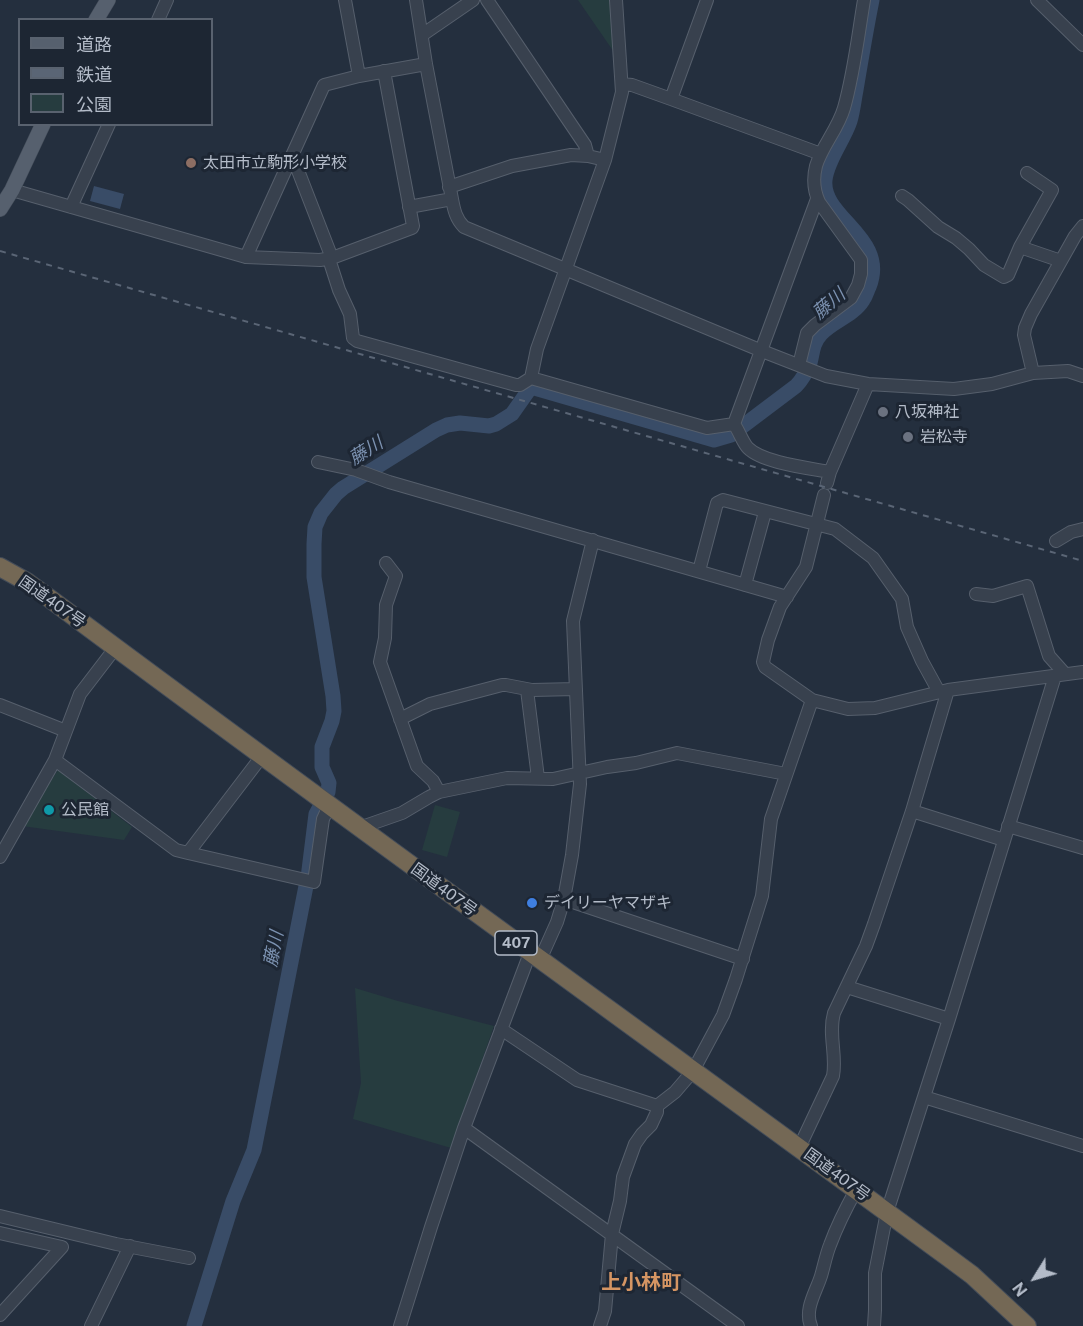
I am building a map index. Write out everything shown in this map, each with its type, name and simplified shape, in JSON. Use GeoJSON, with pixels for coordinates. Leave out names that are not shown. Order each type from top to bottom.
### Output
{"type":"FeatureCollection","features":[{"type":"Feature","properties":{"kind":"highway","name":"国道407号"},"geometry":{"type":"LineString","coordinates":[[0,567],[27,582],[535,957],[887,1212],[972,1275],[1027,1326]]}},
{"type":"Feature","properties":{"kind":"main road"},"geometry":{"type":"LineString","coordinates":[[97,18],[108,0]]}},
{"type":"Feature","properties":{"kind":"main road"},"geometry":{"type":"LineString","coordinates":[[0,209],[12,190],[42,126]]}},
{"type":"Feature","properties":{"kind":"street"},"geometry":{"type":"LineString","coordinates":[[159,18],[167,0]]}},
{"type":"Feature","properties":{"kind":"street"},"geometry":{"type":"LineString","coordinates":[[345,0],[359,76]]}},
{"type":"Feature","properties":{"kind":"street"},"geometry":{"type":"LineString","coordinates":[[416,0],[450,193],[455,213],[464,227],[826,376],[868,384],[954,389],[992,384],[1033,373],[1068,371],[1083,376]]}},
{"type":"Feature","properties":{"kind":"street"},"geometry":{"type":"LineString","coordinates":[[422,35],[473,0]]}},
{"type":"Feature","properties":{"kind":"street"},"geometry":{"type":"LineString","coordinates":[[487,0],[585,145],[588,156]]}},
{"type":"Feature","properties":{"kind":"street"},"geometry":{"type":"LineString","coordinates":[[292,155],[331,259],[339,290],[350,314],[353,338],[357,341],[520,385],[531,378],[537,349],[606,160],[622,92],[616,0]]}},
{"type":"Feature","properties":{"kind":"street"},"geometry":{"type":"LineString","coordinates":[[671,99],[707,0]]}},
{"type":"Feature","properties":{"kind":"street"},"geometry":{"type":"LineString","coordinates":[[734,424],[817,199],[815,176],[821,154],[835,131],[843,110],[851,78],[864,0]]}},
{"type":"Feature","properties":{"kind":"street"},"geometry":{"type":"LineString","coordinates":[[1037,0],[1083,45]]}},
{"type":"Feature","properties":{"kind":"street"},"geometry":{"type":"LineString","coordinates":[[246,257],[324,85],[426,64]]}},
{"type":"Feature","properties":{"kind":"street"},"geometry":{"type":"LineString","coordinates":[[12,190],[246,257],[331,259],[412,228],[413,225],[384,71]]}},
{"type":"Feature","properties":{"kind":"street"},"geometry":{"type":"LineString","coordinates":[[622,84],[632,85],[821,154]]}},
{"type":"Feature","properties":{"kind":"street"},"geometry":{"type":"LineString","coordinates":[[71,207],[108,126]]}},
{"type":"Feature","properties":{"kind":"street"},"geometry":{"type":"LineString","coordinates":[[409,207],[450,193],[512,166],[571,155],[606,160]]}},
{"type":"Feature","properties":{"kind":"street"},"geometry":{"type":"LineString","coordinates":[[902,196],[956,238],[984,265],[1004,277],[1008,275],[1020,247],[1052,190],[1027,173]]}},
{"type":"Feature","properties":{"kind":"street"},"geometry":{"type":"LineString","coordinates":[[799,365],[807,333],[851,298],[861,274],[861,260],[817,199]]}},
{"type":"Feature","properties":{"kind":"street"},"geometry":{"type":"LineString","coordinates":[[1033,373],[1024,335],[1025,328],[1075,236],[1083,226]]}},
{"type":"Feature","properties":{"kind":"street"},"geometry":{"type":"LineString","coordinates":[[1020,247],[1061,261]]}},
{"type":"Feature","properties":{"kind":"street"},"geometry":{"type":"LineString","coordinates":[[531,378],[707,429],[734,424]]}},
{"type":"Feature","properties":{"kind":"street"},"geometry":{"type":"LineString","coordinates":[[734,424],[745,445],[752,452],[828,477],[868,384]]}},
{"type":"Feature","properties":{"kind":"street"},"geometry":{"type":"LineString","coordinates":[[318,462],[356,470],[389,482],[787,597]]}},
{"type":"Feature","properties":{"kind":"street"},"geometry":{"type":"LineString","coordinates":[[824,495],[806,567],[780,607],[763,662],[765,667],[812,700],[848,709],[875,708],[943,691],[1083,672]]}},
{"type":"Feature","properties":{"kind":"street"},"geometry":{"type":"LineString","coordinates":[[699,571],[717,503],[723,500],[835,529],[873,558],[902,599],[908,627],[922,661],[943,691],[912,812],[866,946],[831,1023],[835,1065],[832,1076],[799,1148]]}},
{"type":"Feature","properties":{"kind":"street"},"geometry":{"type":"LineString","coordinates":[[745,585],[765,512]]}},
{"type":"Feature","properties":{"kind":"street"},"geometry":{"type":"LineString","coordinates":[[1056,541],[1071,532],[1083,529]]}},
{"type":"Feature","properties":{"kind":"street"},"geometry":{"type":"LineString","coordinates":[[400,1326],[464,1128],[501,1029],[535,957],[557,922],[564,899],[572,855],[580,784],[573,621],[593,540]]}},
{"type":"Feature","properties":{"kind":"street"},"geometry":{"type":"LineString","coordinates":[[386,563],[396,576],[386,605],[380,662],[417,766],[433,781],[439,792]]}},
{"type":"Feature","properties":{"kind":"street"},"geometry":{"type":"LineString","coordinates":[[874,1326],[874,1273],[887,1212],[1008,826],[1060,675],[1049,656],[1027,586],[993,596],[976,594]]}},
{"type":"Feature","properties":{"kind":"street"},"geometry":{"type":"LineString","coordinates":[[0,857],[56,760],[80,694],[116,647]]}},
{"type":"Feature","properties":{"kind":"street"},"geometry":{"type":"LineString","coordinates":[[400,718],[429,704],[506,685],[527,690],[576,689]]}},
{"type":"Feature","properties":{"kind":"street"},"geometry":{"type":"LineString","coordinates":[[527,690],[538,778]]}},
{"type":"Feature","properties":{"kind":"street"},"geometry":{"type":"LineString","coordinates":[[657,1106],[675,1092],[693,1071],[723,1015],[762,896],[771,819],[812,700]]}},
{"type":"Feature","properties":{"kind":"street"},"geometry":{"type":"LineString","coordinates":[[0,705],[66,731]]}},
{"type":"Feature","properties":{"kind":"street"},"geometry":{"type":"LineString","coordinates":[[359,828],[402,813],[439,792],[507,778],[553,779],[678,753],[786,774]]}},
{"type":"Feature","properties":{"kind":"street"},"geometry":{"type":"LineString","coordinates":[[188,853],[262,756]]}},
{"type":"Feature","properties":{"kind":"street"},"geometry":{"type":"LineString","coordinates":[[56,760],[176,850],[306,881],[314,882],[323,819],[329,806]]}},
{"type":"Feature","properties":{"kind":"street"},"geometry":{"type":"LineString","coordinates":[[912,812],[1004,840]]}},
{"type":"Feature","properties":{"kind":"street"},"geometry":{"type":"LineString","coordinates":[[1008,826],[1083,848]]}},
{"type":"Feature","properties":{"kind":"street"},"geometry":{"type":"LineString","coordinates":[[564,899],[743,959]]}},
{"type":"Feature","properties":{"kind":"street"},"geometry":{"type":"LineString","coordinates":[[847,987],[949,1019]]}},
{"type":"Feature","properties":{"kind":"street"},"geometry":{"type":"LineString","coordinates":[[501,1029],[578,1080],[657,1106]]}},
{"type":"Feature","properties":{"kind":"street"},"geometry":{"type":"LineString","coordinates":[[924,1097],[1083,1146]]}},
{"type":"Feature","properties":{"kind":"street"},"geometry":{"type":"LineString","coordinates":[[600,1326],[605,1311],[612,1234],[620,1201],[622,1176],[635,1144],[651,1125],[657,1112],[657,1106]]}},
{"type":"Feature","properties":{"kind":"street"},"geometry":{"type":"LineString","coordinates":[[464,1128],[738,1326]]}},
{"type":"Feature","properties":{"kind":"street"},"geometry":{"type":"LineString","coordinates":[[811,1326],[809,1317],[813,1295],[830,1245],[856,1190]]}},
{"type":"Feature","properties":{"kind":"street"},"geometry":{"type":"LineString","coordinates":[[0,1216],[116,1244],[189,1258]]}},
{"type":"Feature","properties":{"kind":"street"},"geometry":{"type":"LineString","coordinates":[[0,1233],[62,1247],[0,1314]]}},
{"type":"Feature","properties":{"kind":"street"},"geometry":{"type":"LineString","coordinates":[[92,1326],[130,1246]]}},
{"type":"Feature","properties":{"kind":"green space"},"geometry":{"type":"Polygon","coordinates":[[[578,0],[612,0],[616,55],[578,0]]]}},
{"type":"Feature","properties":{"kind":"green space"},"geometry":{"type":"Polygon","coordinates":[[[58,770],[132,827],[124,840],[22,826],[58,770]]]}},
{"type":"Feature","properties":{"kind":"green space"},"geometry":{"type":"Polygon","coordinates":[[[435,805],[460,812],[447,857],[422,850],[435,805]]]}},
{"type":"Feature","properties":{"kind":"green space"},"geometry":{"type":"Polygon","coordinates":[[[355,988],[494,1026],[451,1148],[353,1119],[361,1083],[355,988]]]}},
{"type":"Feature","properties":{"kind":"water"},"geometry":{"type":"Polygon","coordinates":[[[94,186],[124,194],[120,209],[90,201],[94,186]]]}},
{"type":"Feature","properties":{"kind":"waterway","name":"藤川"},"geometry":{"type":"LineString","coordinates":[[194,1326],[233,1201],[254,1150],[308,878],[316,814],[328,792],[329,783],[322,767],[322,747],[334,711],[314,577],[315,527],[321,513],[343,488],[436,430],[460,423],[489,426],[496,424],[512,414],[531,387],[714,440],[731,435],[796,386],[807,370],[818,338],[826,329],[859,306],[869,287],[873,270],[870,255],[863,241],[833,206],[827,193],[825,180],[829,165],[851,117],[872,0]]}},
{"type":"Feature","properties":{"kind":"railway"},"geometry":{"type":"LineString","coordinates":[[0,251],[1083,561]]}},
{"type":"Feature","properties":{"kind":"place","name":"太田市立駒形小学校"},"geometry":{"type":"Point","coordinates":[191,163]}},
{"type":"Feature","properties":{"kind":"place","name":"八坂神社"},"geometry":{"type":"Point","coordinates":[883,412]}},
{"type":"Feature","properties":{"kind":"place","name":"岩松寺"},"geometry":{"type":"Point","coordinates":[908,437]}},
{"type":"Feature","properties":{"kind":"place","name":"公民館"},"geometry":{"type":"Point","coordinates":[49,810]}},
{"type":"Feature","properties":{"kind":"place","name":"デイリーヤマザキ"},"geometry":{"type":"Point","coordinates":[532,903]}},
{"type":"Feature","properties":{"kind":"district","name":"上小林町"},"geometry":{"type":"Point","coordinates":[641,1283]}}]}
